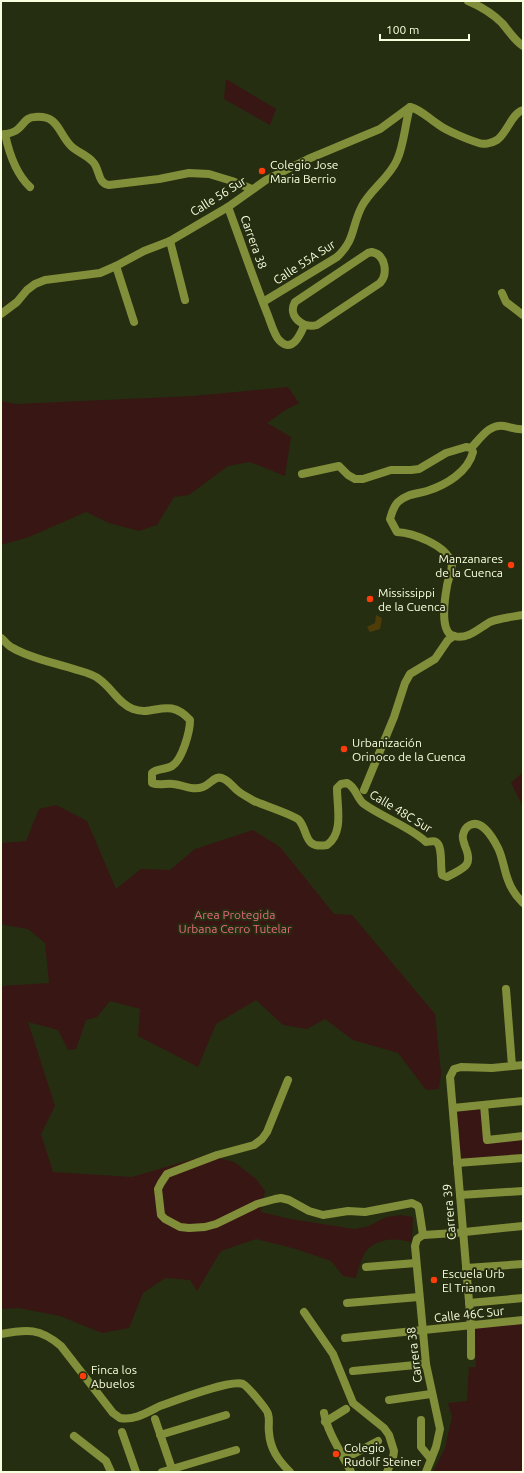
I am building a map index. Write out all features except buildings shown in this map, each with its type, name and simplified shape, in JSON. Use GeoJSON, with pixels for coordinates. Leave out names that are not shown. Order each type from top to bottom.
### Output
{"type":"FeatureCollection","features":[{"type":"Feature","properties":{"kind":"street"},"geometry":{"type":"LineString","coordinates":[[468,1],[501,23],[516,42],[523,46]]}},
{"type":"Feature","properties":{"kind":"street"},"geometry":{"type":"LineString","coordinates":[[410,107],[422,112],[440,126],[479,143],[488,143],[496,140],[506,130],[519,111],[523,110]]}},
{"type":"Feature","properties":{"kind":"street","name":"Calle 56 Sur"},"geometry":{"type":"LineString","coordinates":[[1,314],[17,302],[27,290],[45,280],[100,273],[144,251],[170,241],[228,207],[266,180],[380,128],[410,107]]}},
{"type":"Feature","properties":{"kind":"street","name":"Calle 55A Sur"},"geometry":{"type":"LineString","coordinates":[[263,302],[337,257],[345,249],[351,239],[362,207],[370,193],[388,174],[397,161],[410,107]]}},
{"type":"Feature","properties":{"kind":"street"},"geometry":{"type":"LineString","coordinates":[[30,187],[23,181],[17,170],[3,135],[18,129],[25,120],[33,117],[48,118],[61,130],[71,146],[92,160],[96,165],[102,182],[105,185],[189,174],[209,174],[252,189]]}},
{"type":"Feature","properties":{"kind":"street","name":"Carrera 38"},"geometry":{"type":"LineString","coordinates":[[228,207],[263,302],[279,340],[284,344],[292,344],[297,341],[304,326]]}},
{"type":"Feature","properties":{"kind":"street"},"geometry":{"type":"LineString","coordinates":[[170,241],[185,300]]}},
{"type":"Feature","properties":{"kind":"street"},"geometry":{"type":"LineString","coordinates":[[374,252],[379,255],[385,269],[384,277],[380,283],[317,325],[304,326],[294,315],[292,309],[295,302],[368,253],[374,252]]}},
{"type":"Feature","properties":{"kind":"street"},"geometry":{"type":"LineString","coordinates":[[116,266],[134,322]]}},
{"type":"Feature","properties":{"kind":"street"},"geometry":{"type":"LineString","coordinates":[[502,293],[506,302],[523,315]]}},
{"type":"Feature","properties":{"kind":"street"},"geometry":{"type":"LineString","coordinates":[[471,448],[491,428],[498,425],[516,430],[523,429]]}},
{"type":"Feature","properties":{"kind":"street"},"geometry":{"type":"LineString","coordinates":[[302,474],[339,466],[348,475],[355,479],[363,480],[391,470],[419,469],[446,453],[466,447],[471,448]]}},
{"type":"Feature","properties":{"kind":"street"},"geometry":{"type":"LineString","coordinates":[[454,636],[449,633],[444,625],[447,585],[452,567],[451,561],[445,551],[426,540],[406,533],[397,532],[390,519],[393,509],[398,501],[446,483],[457,475],[472,459],[473,452],[471,448]]}},
{"type":"Feature","properties":{"kind":"street"},"geometry":{"type":"LineString","coordinates":[[364,790],[410,674],[435,658],[448,640],[454,636],[470,635],[491,622],[523,615]]}},
{"type":"Feature","properties":{"kind":"street","name":"Calle 48C Sur"},"geometry":{"type":"LineString","coordinates":[[1,638],[12,648],[29,656],[58,663],[100,679],[123,703],[138,711],[161,708],[172,709],[184,713],[190,720],[190,729],[176,763],[168,768],[154,771],[151,776],[152,783],[174,784],[193,789],[203,787],[214,779],[222,778],[237,791],[253,800],[296,818],[302,826],[308,840],[316,846],[329,844],[335,836],[338,828],[337,788],[340,784],[348,783],[353,787],[365,805],[426,842],[436,842],[440,850],[442,875],[447,877],[458,871],[469,861],[469,856],[463,841],[464,832],[467,826],[474,823],[478,824],[484,829],[498,848],[512,889],[523,903]]}},
{"type":"Feature","properties":{"kind":"street"},"geometry":{"type":"LineString","coordinates":[[506,989],[512,1066],[523,1065]]}},
{"type":"Feature","properties":{"kind":"street","name":"Carrera 39"},"geometry":{"type":"LineString","coordinates":[[471,1356],[471,1325],[450,1077],[452,1072],[457,1068],[512,1066]]}},
{"type":"Feature","properties":{"kind":"street"},"geometry":{"type":"LineString","coordinates":[[288,1080],[267,1132],[262,1139],[254,1145],[217,1155],[167,1174],[158,1189],[161,1215],[165,1219],[180,1227],[205,1227],[216,1224],[257,1204],[281,1198],[289,1200],[309,1211],[323,1215],[348,1211],[365,1212],[409,1203],[417,1204],[422,1218],[423,1235],[523,1226]]}},
{"type":"Feature","properties":{"kind":"street"},"geometry":{"type":"LineString","coordinates":[[453,1108],[523,1101]]}},
{"type":"Feature","properties":{"kind":"street"},"geometry":{"type":"LineString","coordinates":[[484,1105],[487,1140],[523,1136]]}},
{"type":"Feature","properties":{"kind":"street"},"geometry":{"type":"LineString","coordinates":[[457,1163],[523,1158]]}},
{"type":"Feature","properties":{"kind":"street"},"geometry":{"type":"LineString","coordinates":[[460,1195],[523,1191]]}},
{"type":"Feature","properties":{"kind":"street","name":"Carrera 38"},"geometry":{"type":"LineString","coordinates":[[423,1235],[417,1239],[415,1243],[416,1263],[426,1364],[431,1394],[440,1429],[436,1447],[426,1472]]}},
{"type":"Feature","properties":{"kind":"street"},"geometry":{"type":"LineString","coordinates":[[366,1267],[416,1263]]}},
{"type":"Feature","properties":{"kind":"street"},"geometry":{"type":"LineString","coordinates":[[466,1268],[523,1264]]}},
{"type":"Feature","properties":{"kind":"street"},"geometry":{"type":"LineString","coordinates":[[347,1303],[419,1297]]}},
{"type":"Feature","properties":{"kind":"street"},"geometry":{"type":"LineString","coordinates":[[469,1303],[523,1298]]}},
{"type":"Feature","properties":{"kind":"street"},"geometry":{"type":"LineString","coordinates":[[304,1312],[333,1354],[353,1403],[384,1428],[389,1435],[394,1451],[393,1458],[387,1472]]}},
{"type":"Feature","properties":{"kind":"street","name":"Calle 46C Sur"},"geometry":{"type":"LineString","coordinates":[[345,1338],[523,1320]]}},
{"type":"Feature","properties":{"kind":"street"},"geometry":{"type":"LineString","coordinates":[[1,1334],[37,1331],[53,1339],[61,1346],[113,1413],[120,1418],[135,1418],[183,1398],[220,1386],[233,1383],[243,1384],[268,1411],[269,1437],[273,1449],[278,1459],[290,1472]]}},
{"type":"Feature","properties":{"kind":"street"},"geometry":{"type":"LineString","coordinates":[[353,1371],[426,1364]]}},
{"type":"Feature","properties":{"kind":"street"},"geometry":{"type":"LineString","coordinates":[[389,1400],[431,1394]]}},
{"type":"Feature","properties":{"kind":"street"},"geometry":{"type":"LineString","coordinates":[[326,1422],[346,1409]]}},
{"type":"Feature","properties":{"kind":"street"},"geometry":{"type":"LineString","coordinates":[[324,1413],[326,1422],[351,1472]]}},
{"type":"Feature","properties":{"kind":"street"},"geometry":{"type":"LineString","coordinates":[[160,1435],[226,1415]]}},
{"type":"Feature","properties":{"kind":"street"},"geometry":{"type":"LineString","coordinates":[[156,1420],[172,1470]]}},
{"type":"Feature","properties":{"kind":"street"},"geometry":{"type":"LineString","coordinates":[[421,1420],[421,1447],[431,1459]]}},
{"type":"Feature","properties":{"kind":"street"},"geometry":{"type":"LineString","coordinates":[[122,1432],[136,1472]]}},
{"type":"Feature","properties":{"kind":"street"},"geometry":{"type":"LineString","coordinates":[[74,1436],[106,1461],[111,1472]]}},
{"type":"Feature","properties":{"kind":"street"},"geometry":{"type":"LineString","coordinates":[[344,1459],[378,1441]]}},
{"type":"Feature","properties":{"kind":"street"},"geometry":{"type":"LineString","coordinates":[[162,1472],[236,1450]]}},
{"type":"Feature","properties":{"kind":"green space"},"geometry":{"type":"Polygon","coordinates":[[[226,79],[276,109],[270,125],[224,99],[226,79]]]}},
{"type":"Feature","properties":{"kind":"green space"},"geometry":{"type":"Polygon","coordinates":[[[288,387],[299,403],[267,423],[291,437],[285,476],[250,462],[228,466],[189,495],[174,497],[157,525],[139,531],[109,523],[86,512],[29,537],[1,545],[1,401],[16,404],[193,396],[288,387]]]}},
{"type":"Feature","properties":{"kind":"green space"},"geometry":{"type":"Polygon","coordinates":[[[523,772],[523,807],[511,783],[523,772]]]}},
{"type":"Feature","properties":{"kind":"green space","name":"Area Protegida Urbana Cerro Tutelar"},"geometry":{"type":"Polygon","coordinates":[[[56,805],[87,821],[116,889],[141,869],[170,870],[195,849],[253,830],[280,847],[334,914],[352,915],[435,1014],[441,1073],[439,1089],[426,1090],[398,1053],[353,1040],[325,1019],[307,1029],[283,1025],[256,1000],[216,1024],[198,1067],[138,1036],[140,1009],[110,1001],[97,1017],[86,1020],[76,1049],[68,1050],[58,1030],[28,1022],[55,1106],[41,1134],[53,1172],[132,1177],[207,1155],[234,1162],[256,1179],[265,1191],[261,1212],[290,1219],[355,1229],[369,1226],[386,1217],[401,1215],[413,1217],[411,1242],[388,1240],[373,1245],[364,1255],[356,1278],[343,1276],[331,1261],[296,1249],[256,1239],[221,1251],[197,1291],[190,1280],[165,1278],[143,1293],[129,1328],[102,1333],[60,1316],[19,1308],[1,1309],[1,986],[49,983],[45,943],[28,929],[1,924],[1,843],[26,841],[39,809],[56,805]]]}},
{"type":"Feature","properties":{"kind":"green space"},"geometry":{"type":"Polygon","coordinates":[[[482,1108],[486,1142],[523,1139],[523,1156],[461,1160],[457,1111],[482,1108]]]}},
{"type":"Feature","properties":{"kind":"green space"},"geometry":{"type":"Polygon","coordinates":[[[523,1323],[523,1472],[433,1472],[445,1448],[452,1417],[448,1403],[467,1401],[469,1367],[476,1367],[475,1328],[523,1323]]]}},
{"type":"Feature","properties":{"kind":"shaded area"},"geometry":{"type":"Polygon","coordinates":[[[376,615],[382,618],[380,629],[370,632],[367,627],[375,623],[376,615]]]}},
{"type":"Feature","properties":{"kind":"place","name":"Colegio Jose Maria Berrio"},"geometry":{"type":"Point","coordinates":[262,171]}},
{"type":"Feature","properties":{"kind":"place","name":"Manzanares de la Cuenca"},"geometry":{"type":"Point","coordinates":[511,565]}},
{"type":"Feature","properties":{"kind":"place","name":"Mississippi de la Cuenca"},"geometry":{"type":"Point","coordinates":[370,599]}},
{"type":"Feature","properties":{"kind":"place","name":"Urbanización Orinoco de la Cuenca"},"geometry":{"type":"Point","coordinates":[344,749]}},
{"type":"Feature","properties":{"kind":"place","name":"Escuela Urb El Trianon"},"geometry":{"type":"Point","coordinates":[434,1280]}},
{"type":"Feature","properties":{"kind":"place","name":"Finca los Abuelos"},"geometry":{"type":"Point","coordinates":[83,1376]}},
{"type":"Feature","properties":{"kind":"place","name":"Colegio Rudolf Steiner"},"geometry":{"type":"Point","coordinates":[336,1454]}}]}
